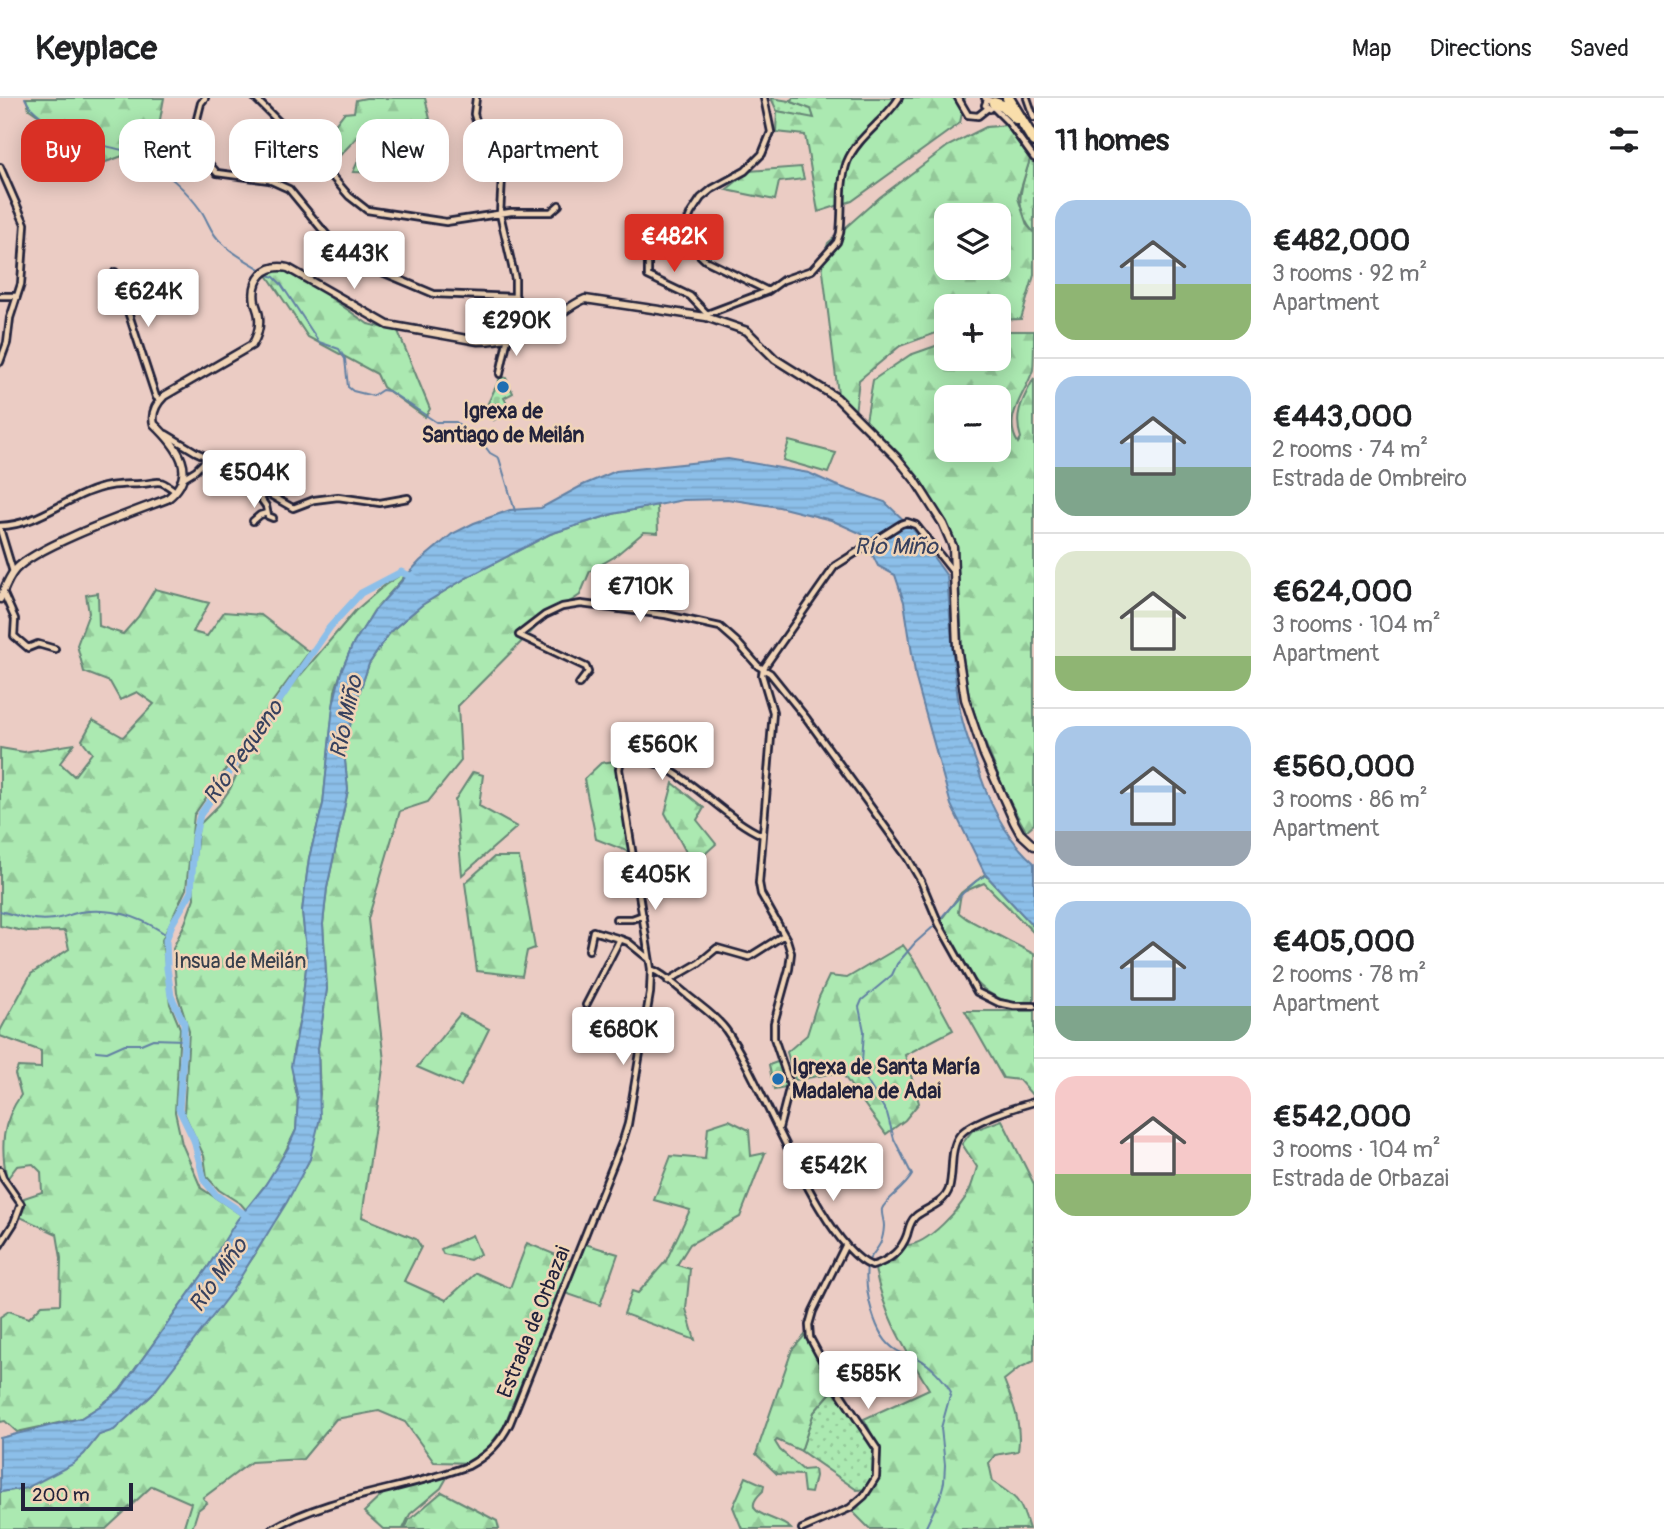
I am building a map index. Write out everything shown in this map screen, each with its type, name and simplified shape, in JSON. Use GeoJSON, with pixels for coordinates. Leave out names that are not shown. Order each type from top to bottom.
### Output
{"type":"FeatureCollection","features":[{"type":"Feature","properties":{"kind":"highway"},"geometry":{"type":"LineString","coordinates":[[1011,101],[1034,141]]}},
{"type":"Feature","properties":{"kind":"highway"},"geometry":{"type":"LineString","coordinates":[[990,102],[1003,106],[1021,121]]}},
{"type":"Feature","properties":{"kind":"street"},"geometry":{"type":"LineString","coordinates":[[205,98],[201,103],[192,144],[213,170],[223,175],[269,180],[289,189],[345,255],[435,294],[516,297]]}},
{"type":"Feature","properties":{"kind":"street"},"geometry":{"type":"LineString","coordinates":[[255,98],[349,195],[368,210],[446,222],[526,211],[551,212],[559,205]]}},
{"type":"Feature","properties":{"kind":"street"},"geometry":{"type":"LineString","coordinates":[[476,98],[474,114],[477,124],[500,164],[502,176],[499,214],[515,279],[516,297],[511,335],[500,374]]}},
{"type":"Feature","properties":{"kind":"street"},"geometry":{"type":"LineString","coordinates":[[681,237],[701,198],[745,171],[762,154],[771,132],[764,98]]}},
{"type":"Feature","properties":{"kind":"street"},"geometry":{"type":"LineString","coordinates":[[706,316],[768,291],[783,280],[812,270],[837,242],[842,222],[847,163],[899,98]]}},
{"type":"Feature","properties":{"kind":"street"},"geometry":{"type":"LineString","coordinates":[[958,98],[968,115],[978,116],[990,102],[1034,158]]}},
{"type":"Feature","properties":{"kind":"street"},"geometry":{"type":"LineString","coordinates":[[1027,98],[1034,118]]}},
{"type":"Feature","properties":{"kind":"street"},"geometry":{"type":"LineString","coordinates":[[0,167],[25,224],[22,284],[0,362]]}},
{"type":"Feature","properties":{"kind":"street"},"geometry":{"type":"LineString","coordinates":[[706,316],[690,296],[648,276],[648,258],[644,252],[650,237],[681,237],[705,260],[768,291]]}},
{"type":"Feature","properties":{"kind":"street"},"geometry":{"type":"LineString","coordinates":[[55,649],[48,645],[28,648],[14,636],[15,619],[1,596],[13,572],[25,560],[167,499],[176,492],[183,478],[183,461],[154,424],[152,417],[164,396],[252,345],[260,321],[255,301],[257,285],[265,271],[271,267],[288,268],[388,325],[478,341],[511,335],[545,324],[584,299],[706,316],[747,331],[775,359],[837,398],[897,458],[915,480],[943,524],[953,547],[957,647],[965,699],[984,755],[1014,822],[1020,833],[1034,846]]}},
{"type":"Feature","properties":{"kind":"street"},"geometry":{"type":"LineString","coordinates":[[115,272],[153,387],[160,400]]}},
{"type":"Feature","properties":{"kind":"street"},"geometry":{"type":"LineString","coordinates":[[0,296],[17,296]]}},
{"type":"Feature","properties":{"kind":"street"},"geometry":{"type":"LineString","coordinates":[[162,432],[226,466],[239,477],[293,508],[314,500],[338,496],[380,503],[408,498]]}},
{"type":"Feature","properties":{"kind":"street"},"geometry":{"type":"LineString","coordinates":[[183,478],[208,458]]}},
{"type":"Feature","properties":{"kind":"street"},"geometry":{"type":"LineString","coordinates":[[13,572],[0,528],[24,524],[87,493],[116,484],[156,481],[164,483],[176,492]]}},
{"type":"Feature","properties":{"kind":"street"},"geometry":{"type":"LineString","coordinates":[[265,492],[261,499],[267,513],[273,518]]}},
{"type":"Feature","properties":{"kind":"street"},"geometry":{"type":"LineString","coordinates":[[253,521],[267,513]]}},
{"type":"Feature","properties":{"kind":"street"},"geometry":{"type":"LineString","coordinates":[[779,1124],[790,1085],[774,1038],[774,1023],[791,953],[784,935],[769,911],[759,883],[773,712],[762,676],[763,669],[835,566],[901,524],[916,525],[954,573]]}},
{"type":"Feature","properties":{"kind":"street"},"geometry":{"type":"LineString","coordinates":[[579,684],[589,672],[586,667],[519,635],[528,626],[562,607],[581,604],[666,615],[720,627],[763,669],[771,673],[907,857],[921,881],[939,924],[977,992],[999,1003],[1034,1006]]}},
{"type":"Feature","properties":{"kind":"street","name":"Estrada de Orbazai"},"geometry":{"type":"LineString","coordinates":[[272,1529],[293,1517],[468,1466],[483,1457],[502,1439],[542,1347],[626,1132],[650,993],[651,971],[620,769],[621,760],[625,757],[639,758],[660,766],[762,835]]}},
{"type":"Feature","properties":{"kind":"street"},"geometry":{"type":"LineString","coordinates":[[616,919],[632,919],[643,915]]}},
{"type":"Feature","properties":{"kind":"street"},"geometry":{"type":"LineString","coordinates":[[589,950],[593,931],[628,942],[649,959]]}},
{"type":"Feature","properties":{"kind":"street"},"geometry":{"type":"LineString","coordinates":[[668,981],[699,963],[717,948],[749,957],[784,935]]}},
{"type":"Feature","properties":{"kind":"street"},"geometry":{"type":"LineString","coordinates":[[586,1005],[620,939]]}},
{"type":"Feature","properties":{"kind":"street"},"geometry":{"type":"LineString","coordinates":[[651,971],[717,1019],[726,1030],[779,1124],[795,1162],[845,1246],[860,1261],[872,1266],[893,1256],[900,1249],[916,1216],[946,1196],[959,1136],[967,1129],[993,1117],[1034,1102]]}},
{"type":"Feature","properties":{"kind":"street"},"geometry":{"type":"LineString","coordinates":[[0,1170],[21,1204],[14,1223],[0,1245]]}},
{"type":"Feature","properties":{"kind":"street"},"geometry":{"type":"LineString","coordinates":[[802,1529],[850,1508],[864,1496],[876,1477],[877,1449],[838,1391],[810,1338],[808,1325],[845,1246]]}},
{"type":"Feature","properties":{"kind":"green space"},"geometry":{"type":"Polygon","coordinates":[[[26,98],[164,98],[160,119],[119,119],[119,157],[105,162],[105,119],[43,119],[29,109],[26,98]]]}},
{"type":"Feature","properties":{"kind":"green space"},"geometry":{"type":"Polygon","coordinates":[[[425,98],[430,119],[356,119],[356,138],[342,153],[342,119],[339,119],[344,113],[354,112],[356,100],[425,98]]]}},
{"type":"Feature","properties":{"kind":"green space"},"geometry":{"type":"Polygon","coordinates":[[[771,98],[789,101],[793,98],[792,102],[812,109],[814,119],[777,111],[771,98]]]}},
{"type":"Feature","properties":{"kind":"green space"},"geometry":{"type":"Polygon","coordinates":[[[793,98],[965,98],[960,123],[852,201],[818,212],[805,135],[776,132],[777,111],[814,118],[811,109],[792,102],[793,98]]]}},
{"type":"Feature","properties":{"kind":"green space"},"geometry":{"type":"Polygon","coordinates":[[[1007,125],[1031,156],[1018,198],[1027,225],[1034,233],[1034,275],[1021,319],[1011,319],[1011,294],[934,294],[934,334],[900,346],[859,380],[855,413],[838,394],[822,263],[828,243],[880,197],[948,146],[986,127],[1007,125]]]}},
{"type":"Feature","properties":{"kind":"green space"},"geometry":{"type":"Polygon","coordinates":[[[1031,156],[1034,161],[1034,233],[1023,214],[1020,196],[1031,156]]]}},
{"type":"Feature","properties":{"kind":"green space"},"geometry":{"type":"Polygon","coordinates":[[[801,167],[804,179],[779,182],[775,200],[726,190],[749,171],[801,167]]]}},
{"type":"Feature","properties":{"kind":"green space"},"geometry":{"type":"Polygon","coordinates":[[[273,270],[288,272],[318,289],[368,324],[398,331],[430,409],[425,417],[383,387],[377,374],[308,337],[267,275],[273,270]]]}},
{"type":"Feature","properties":{"kind":"green space"},"geometry":{"type":"Polygon","coordinates":[[[119,273],[150,277],[154,313],[127,299],[119,273]]]}},
{"type":"Feature","properties":{"kind":"green space"},"geometry":{"type":"Polygon","coordinates":[[[1011,331],[1034,331],[1033,370],[1016,406],[1012,424],[1018,443],[1021,438],[1018,421],[1020,407],[1034,378],[1034,824],[1026,831],[1008,799],[979,728],[968,692],[962,649],[957,544],[898,456],[866,421],[873,380],[910,355],[934,347],[934,371],[1011,371],[1011,331]]]}},
{"type":"Feature","properties":{"kind":"green space"},"geometry":{"type":"Polygon","coordinates":[[[501,376],[506,378],[513,393],[504,398],[510,409],[494,420],[487,405],[501,376]]]}},
{"type":"Feature","properties":{"kind":"green space"},"geometry":{"type":"Polygon","coordinates":[[[789,441],[836,453],[828,473],[783,460],[789,441]]]}},
{"type":"Feature","properties":{"kind":"green space"},"geometry":{"type":"Polygon","coordinates":[[[657,505],[658,533],[644,532],[614,557],[590,571],[580,595],[543,620],[458,706],[461,761],[428,802],[400,811],[368,919],[384,1061],[362,1217],[416,1239],[421,1247],[404,1281],[446,1300],[476,1273],[510,1288],[527,1243],[571,1261],[504,1426],[477,1463],[434,1462],[405,1422],[379,1411],[336,1419],[303,1459],[251,1462],[203,1498],[207,1503],[198,1510],[192,1529],[183,1529],[191,1503],[152,1486],[106,1529],[0,1529],[0,1492],[27,1488],[84,1454],[99,1435],[114,1429],[152,1395],[254,1256],[310,1159],[320,1094],[318,1048],[327,989],[323,924],[327,888],[348,790],[344,751],[355,705],[369,664],[391,631],[422,605],[466,578],[550,534],[613,514],[657,505]]]}},
{"type":"Feature","properties":{"kind":"green space","name":"Insua de Meilán"},"geometry":{"type":"Polygon","coordinates":[[[402,574],[405,576],[374,611],[352,646],[335,691],[323,804],[309,858],[302,911],[307,959],[301,1013],[293,1052],[293,1079],[298,1099],[296,1130],[275,1172],[246,1210],[219,1190],[207,1177],[204,1156],[184,1113],[189,1031],[177,993],[173,948],[194,898],[193,876],[199,825],[219,805],[230,789],[242,763],[292,685],[355,611],[402,574]]]}},
{"type":"Feature","properties":{"kind":"green space"},"geometry":{"type":"Polygon","coordinates":[[[155,589],[209,603],[193,632],[207,636],[224,612],[261,615],[309,652],[194,815],[186,889],[162,940],[170,1004],[180,1028],[175,1112],[182,1144],[201,1188],[241,1215],[208,1267],[120,1390],[81,1418],[17,1432],[5,1421],[0,1422],[0,1317],[9,1311],[29,1318],[42,1305],[60,1304],[61,1258],[57,1234],[20,1217],[24,1198],[42,1192],[41,1172],[33,1164],[17,1166],[7,1179],[4,1156],[6,1125],[21,1095],[15,1074],[18,1067],[41,1068],[41,1051],[0,1036],[0,1031],[31,974],[69,949],[65,931],[28,932],[0,926],[0,748],[24,752],[74,744],[60,763],[74,776],[92,753],[82,740],[93,720],[123,737],[154,704],[137,692],[120,700],[110,682],[84,672],[77,645],[89,613],[86,595],[98,593],[99,626],[123,634],[138,617],[155,589]]]}},
{"type":"Feature","properties":{"kind":"green space"},"geometry":{"type":"Polygon","coordinates":[[[615,761],[629,852],[596,839],[584,779],[601,763],[615,761]]]}},
{"type":"Feature","properties":{"kind":"green space"},"geometry":{"type":"Polygon","coordinates":[[[473,772],[483,775],[479,806],[517,827],[462,875],[455,800],[473,772]]]}},
{"type":"Feature","properties":{"kind":"green space"},"geometry":{"type":"Polygon","coordinates":[[[673,783],[704,808],[697,820],[716,844],[693,865],[665,813],[673,783]]]}},
{"type":"Feature","properties":{"kind":"green space"},"geometry":{"type":"Polygon","coordinates":[[[494,857],[519,857],[535,948],[527,951],[522,976],[477,971],[465,883],[494,857]]]}},
{"type":"Feature","properties":{"kind":"green space"},"geometry":{"type":"Polygon","coordinates":[[[985,874],[1034,927],[1034,933],[984,883],[961,893],[985,874]]]}},
{"type":"Feature","properties":{"kind":"green space"},"geometry":{"type":"Polygon","coordinates":[[[961,893],[958,912],[1034,954],[1034,1004],[1014,1003],[998,998],[985,990],[965,967],[941,920],[961,893]]]}},
{"type":"Feature","properties":{"kind":"green space"},"geometry":{"type":"Polygon","coordinates":[[[903,945],[919,967],[953,1030],[905,1055],[919,1103],[905,1120],[886,1134],[841,1072],[795,1080],[787,1052],[807,1035],[829,976],[847,978],[903,945]]]}},
{"type":"Feature","properties":{"kind":"green space"},"geometry":{"type":"Polygon","coordinates":[[[965,1011],[1034,1011],[1034,1097],[1019,1080],[1003,1078],[965,1011]]]}},
{"type":"Feature","properties":{"kind":"green space"},"geometry":{"type":"Polygon","coordinates":[[[460,1014],[489,1029],[461,1086],[417,1067],[460,1014]]]}},
{"type":"Feature","properties":{"kind":"green space"},"geometry":{"type":"Polygon","coordinates":[[[780,1061],[786,1087],[774,1089],[769,1065],[780,1061]]]}},
{"type":"Feature","properties":{"kind":"green space"},"geometry":{"type":"Polygon","coordinates":[[[729,1120],[749,1130],[751,1156],[765,1153],[740,1217],[690,1244],[677,1265],[690,1269],[686,1309],[695,1340],[624,1314],[632,1291],[638,1293],[666,1261],[690,1210],[654,1200],[671,1156],[705,1159],[708,1127],[729,1120]]]}},
{"type":"Feature","properties":{"kind":"green space"},"geometry":{"type":"Polygon","coordinates":[[[1002,1120],[1034,1184],[1034,1361],[1019,1368],[1004,1380],[1018,1424],[1018,1451],[995,1455],[989,1463],[993,1482],[1017,1501],[1024,1512],[1029,1529],[870,1529],[853,1512],[872,1489],[880,1468],[877,1446],[864,1419],[929,1389],[890,1317],[875,1269],[894,1261],[906,1245],[924,1239],[952,1215],[966,1197],[977,1167],[962,1144],[972,1131],[1002,1120]]]}},
{"type":"Feature","properties":{"kind":"green space"},"geometry":{"type":"Polygon","coordinates":[[[472,1235],[480,1254],[470,1260],[443,1254],[441,1249],[472,1235]]]}},
{"type":"Feature","properties":{"kind":"green space"},"geometry":{"type":"Polygon","coordinates":[[[585,1244],[618,1254],[600,1305],[565,1293],[585,1244]]]}},
{"type":"Feature","properties":{"kind":"green space"},"geometry":{"type":"Polygon","coordinates":[[[805,1335],[834,1389],[814,1412],[801,1451],[777,1440],[775,1442],[780,1450],[803,1470],[814,1469],[811,1493],[804,1492],[802,1475],[777,1474],[756,1454],[792,1350],[805,1335]]]}},
{"type":"Feature","properties":{"kind":"green space"},"geometry":{"type":"Polygon","coordinates":[[[834,1389],[877,1452],[875,1474],[867,1489],[857,1490],[801,1451],[814,1412],[834,1389]]]}},
{"type":"Feature","properties":{"kind":"green space"},"geometry":{"type":"Polygon","coordinates":[[[449,1474],[441,1488],[410,1514],[403,1529],[383,1529],[364,1512],[384,1493],[449,1474]]]}},
{"type":"Feature","properties":{"kind":"green space"},"geometry":{"type":"Polygon","coordinates":[[[746,1477],[764,1485],[763,1491],[756,1499],[756,1510],[791,1529],[742,1529],[733,1507],[746,1477]]]}},
{"type":"Feature","properties":{"kind":"green space"},"geometry":{"type":"Polygon","coordinates":[[[442,1492],[497,1521],[499,1529],[405,1529],[409,1520],[442,1492]]]}},
{"type":"Feature","properties":{"kind":"water","name":"Río Miño"},"geometry":{"type":"Polygon","coordinates":[[[728,459],[809,473],[885,502],[913,529],[947,576],[953,660],[961,716],[991,804],[1005,829],[1034,863],[1034,927],[985,874],[951,805],[916,679],[904,602],[895,575],[878,566],[862,534],[831,520],[779,507],[727,499],[683,500],[613,514],[550,534],[466,578],[422,605],[391,631],[369,664],[355,705],[344,751],[348,790],[327,888],[323,924],[327,989],[318,1048],[320,1118],[310,1159],[232,1291],[152,1395],[114,1430],[99,1435],[73,1464],[27,1488],[0,1492],[0,1438],[81,1418],[120,1390],[208,1267],[237,1220],[264,1187],[296,1130],[298,1099],[291,1066],[307,959],[302,911],[309,858],[323,804],[333,706],[341,672],[352,646],[374,611],[420,561],[452,534],[474,523],[510,510],[541,508],[616,471],[728,459]]]}},
{"type":"Feature","properties":{"kind":"waterway"},"geometry":{"type":"LineString","coordinates":[[25,98],[38,114],[67,134],[130,152],[160,169],[196,203],[218,240],[262,270]]}},
{"type":"Feature","properties":{"kind":"waterway"},"geometry":{"type":"LineString","coordinates":[[266,274],[281,284],[319,342],[339,349],[345,359],[348,387],[353,391],[373,396],[382,390],[389,391],[436,422],[456,422],[499,458],[515,511]]}},
{"type":"Feature","properties":{"kind":"waterway","name":"Río Pequeno"},"geometry":{"type":"LineString","coordinates":[[250,1218],[216,1195],[204,1180],[194,1140],[179,1109],[184,1023],[171,996],[166,940],[191,892],[194,839],[200,815],[330,627],[361,593],[401,572],[415,578]]}},
{"type":"Feature","properties":{"kind":"waterway"},"geometry":{"type":"LineString","coordinates":[[868,1261],[882,1237],[882,1209],[912,1175],[894,1139],[887,1113],[865,1078],[862,1062],[864,1031],[859,1007],[862,1000],[892,975],[897,964],[915,943],[963,893],[985,876]]}},
{"type":"Feature","properties":{"kind":"waterway"},"geometry":{"type":"LineString","coordinates":[[0,911],[40,920],[80,912],[115,912],[137,919],[168,936]]}},
{"type":"Feature","properties":{"kind":"waterway"},"geometry":{"type":"LineString","coordinates":[[96,1051],[107,1052],[125,1044],[141,1044],[153,1039],[184,1040]]}},
{"type":"Feature","properties":{"kind":"waterway"},"geometry":{"type":"LineString","coordinates":[[867,1266],[869,1300],[882,1335],[896,1350],[917,1358],[932,1368],[951,1392],[941,1428],[944,1482],[925,1529]]}},
{"type":"Feature","properties":{"kind":"place","name":"Igrexa de Santiago de Meilán"},"geometry":{"type":"Point","coordinates":[503,387]}},
{"type":"Feature","properties":{"kind":"place","name":"Igrexa de Santa María Madalena de Adai"},"geometry":{"type":"Point","coordinates":[778,1079]}}]}
